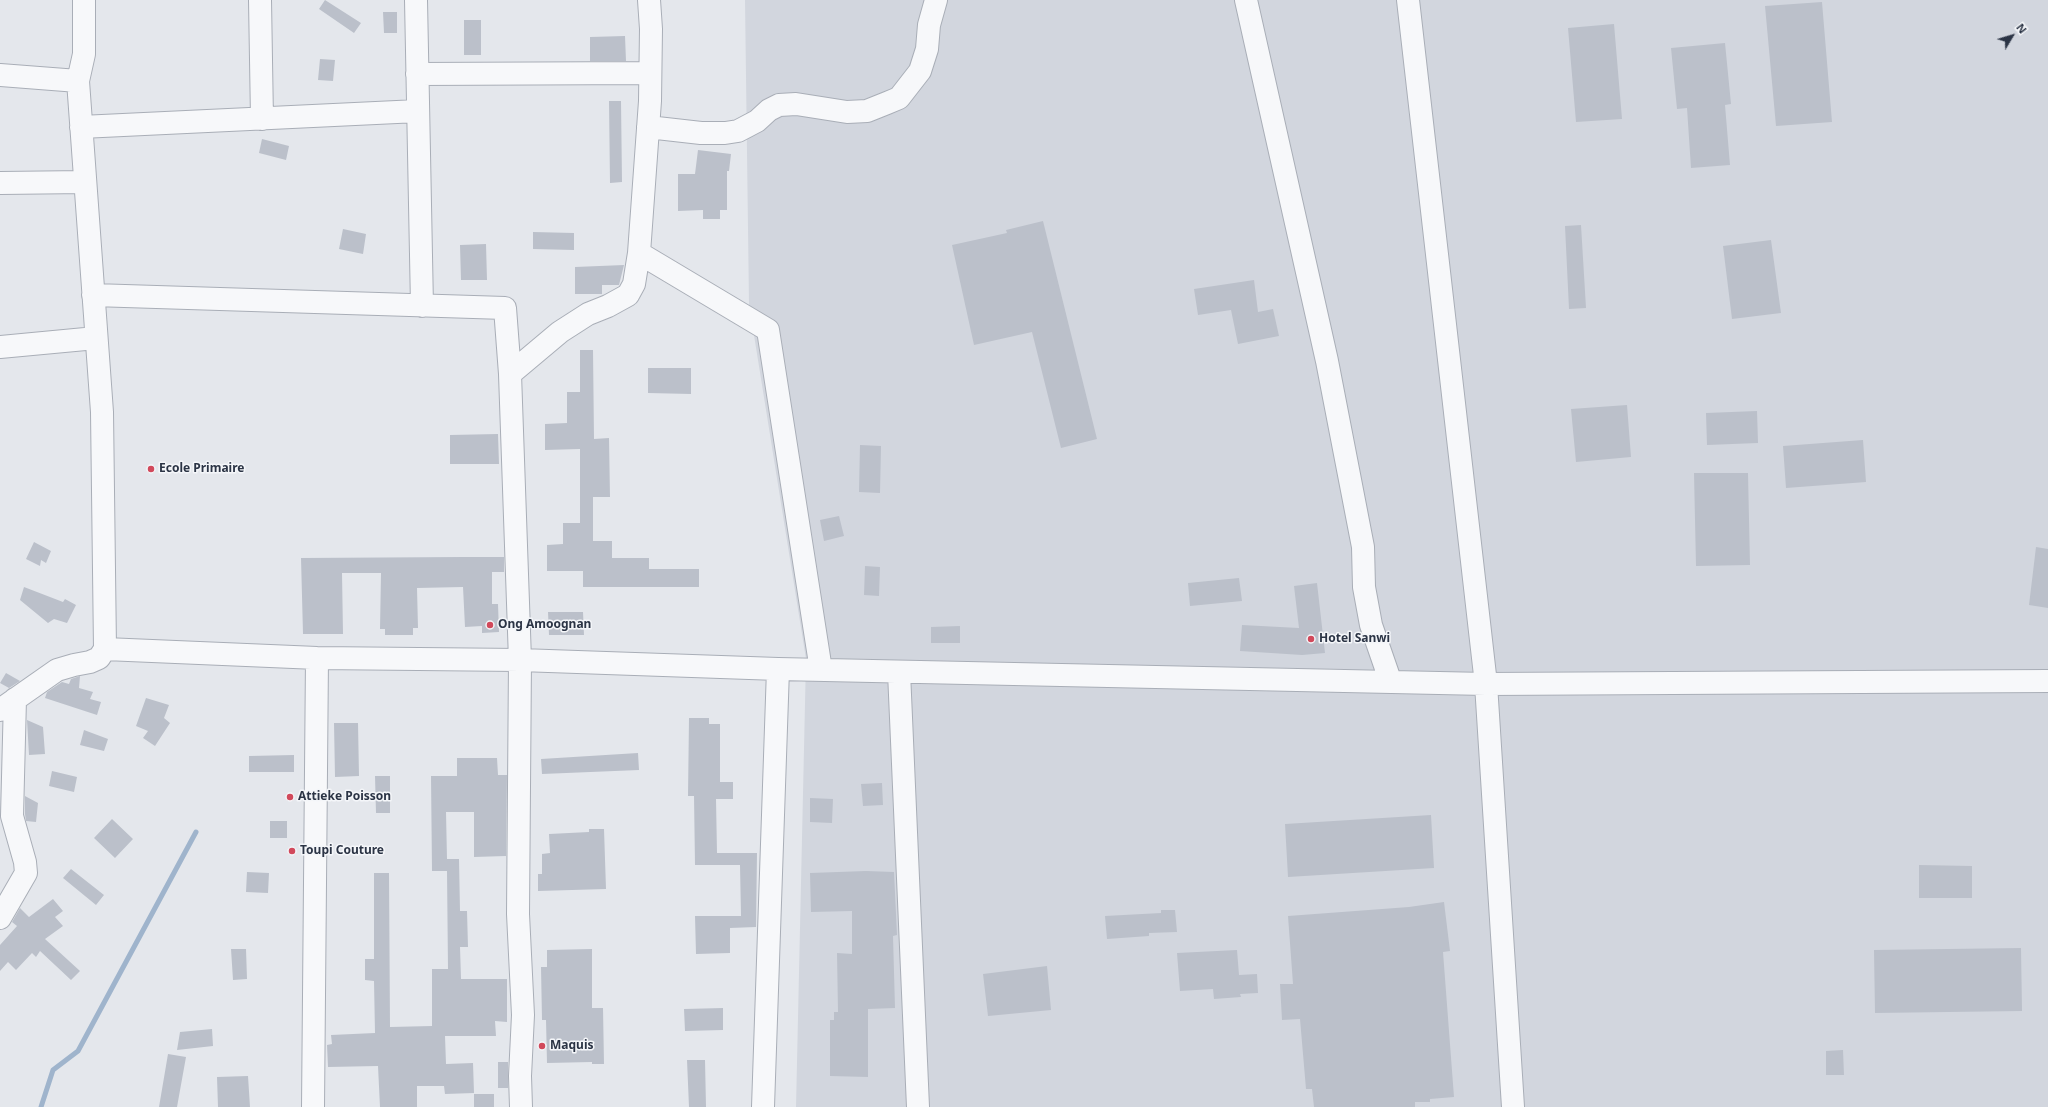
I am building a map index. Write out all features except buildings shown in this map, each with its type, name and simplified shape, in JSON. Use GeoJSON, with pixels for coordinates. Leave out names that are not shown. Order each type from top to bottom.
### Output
{"type":"FeatureCollection","features":[{"type":"Feature","properties":{"kind":"street"},"geometry":{"type":"LineString","coordinates":[[0,918],[26,874],[25,862],[12,816],[8,704],[57,670],[90,662],[99,658],[104,649],[102,412],[78,81],[84,54],[84,0]]}},
{"type":"Feature","properties":{"kind":"street"},"geometry":{"type":"LineString","coordinates":[[260,0],[262,119]]}},
{"type":"Feature","properties":{"kind":"street"},"geometry":{"type":"LineString","coordinates":[[416,0],[422,306]]}},
{"type":"Feature","properties":{"kind":"street"},"geometry":{"type":"LineString","coordinates":[[510,374],[560,332],[588,314],[608,306],[628,295],[634,284],[639,253],[648,127],[650,73],[649,0]]}},
{"type":"Feature","properties":{"kind":"street"},"geometry":{"type":"LineString","coordinates":[[648,127],[701,133],[725,133],[738,131],[757,121],[769,110],[779,105],[796,104],[841,111],[867,111],[899,98],[920,71],[927,49],[928,25],[936,0]]}},
{"type":"Feature","properties":{"kind":"street"},"geometry":{"type":"LineString","coordinates":[[1246,0],[1327,361],[1362,547],[1364,586],[1371,625],[1390,680]]}},
{"type":"Feature","properties":{"kind":"street"},"geometry":{"type":"LineString","coordinates":[[1408,0],[1486,684],[1513,1107]]}},
{"type":"Feature","properties":{"kind":"street"},"geometry":{"type":"LineString","coordinates":[[417,74],[650,73]]}},
{"type":"Feature","properties":{"kind":"street"},"geometry":{"type":"LineString","coordinates":[[0,75],[78,81]]}},
{"type":"Feature","properties":{"kind":"street"},"geometry":{"type":"LineString","coordinates":[[81,127],[418,111]]}},
{"type":"Feature","properties":{"kind":"street"},"geometry":{"type":"LineString","coordinates":[[0,183],[85,182]]}},
{"type":"Feature","properties":{"kind":"street"},"geometry":{"type":"LineString","coordinates":[[639,253],[768,330],[821,670]]}},
{"type":"Feature","properties":{"kind":"street"},"geometry":{"type":"LineString","coordinates":[[93,295],[505,308],[510,374],[520,660],[518,914],[523,1015],[520,1076],[521,1107]]}},
{"type":"Feature","properties":{"kind":"street"},"geometry":{"type":"LineString","coordinates":[[0,347],[96,338]]}},
{"type":"Feature","properties":{"kind":"street"},"geometry":{"type":"LineString","coordinates":[[104,649],[317,658],[520,660],[778,669],[1390,680],[1486,684],[2048,681]]}},
{"type":"Feature","properties":{"kind":"street"},"geometry":{"type":"LineString","coordinates":[[313,1107],[317,658]]}},
{"type":"Feature","properties":{"kind":"street"},"geometry":{"type":"LineString","coordinates":[[763,1107],[778,669]]}},
{"type":"Feature","properties":{"kind":"street"},"geometry":{"type":"LineString","coordinates":[[899,672],[918,1107]]}},
{"type":"Feature","properties":{"kind":"shaded area"},"geometry":{"type":"Polygon","coordinates":[[[745,0],[2048,0],[2048,1107],[796,1107],[806,659],[749,304],[745,0]]]}},
{"type":"Feature","properties":{"kind":"waterway"},"geometry":{"type":"LineString","coordinates":[[41,1107],[53,1070],[78,1051],[196,832]]}},
{"type":"Feature","properties":{"kind":"place","name":"Ecole Primaire"},"geometry":{"type":"Point","coordinates":[151,469]}},
{"type":"Feature","properties":{"kind":"place","name":"Ong Amoognan"},"geometry":{"type":"Point","coordinates":[490,625]}},
{"type":"Feature","properties":{"kind":"place","name":"Hotel Sanwi"},"geometry":{"type":"Point","coordinates":[1311,639]}},
{"type":"Feature","properties":{"kind":"place","name":"Attieke Poisson"},"geometry":{"type":"Point","coordinates":[290,797]}},
{"type":"Feature","properties":{"kind":"place","name":"Toupi Couture"},"geometry":{"type":"Point","coordinates":[292,851]}},
{"type":"Feature","properties":{"kind":"place","name":"Maquis"},"geometry":{"type":"Point","coordinates":[542,1046]}}]}
